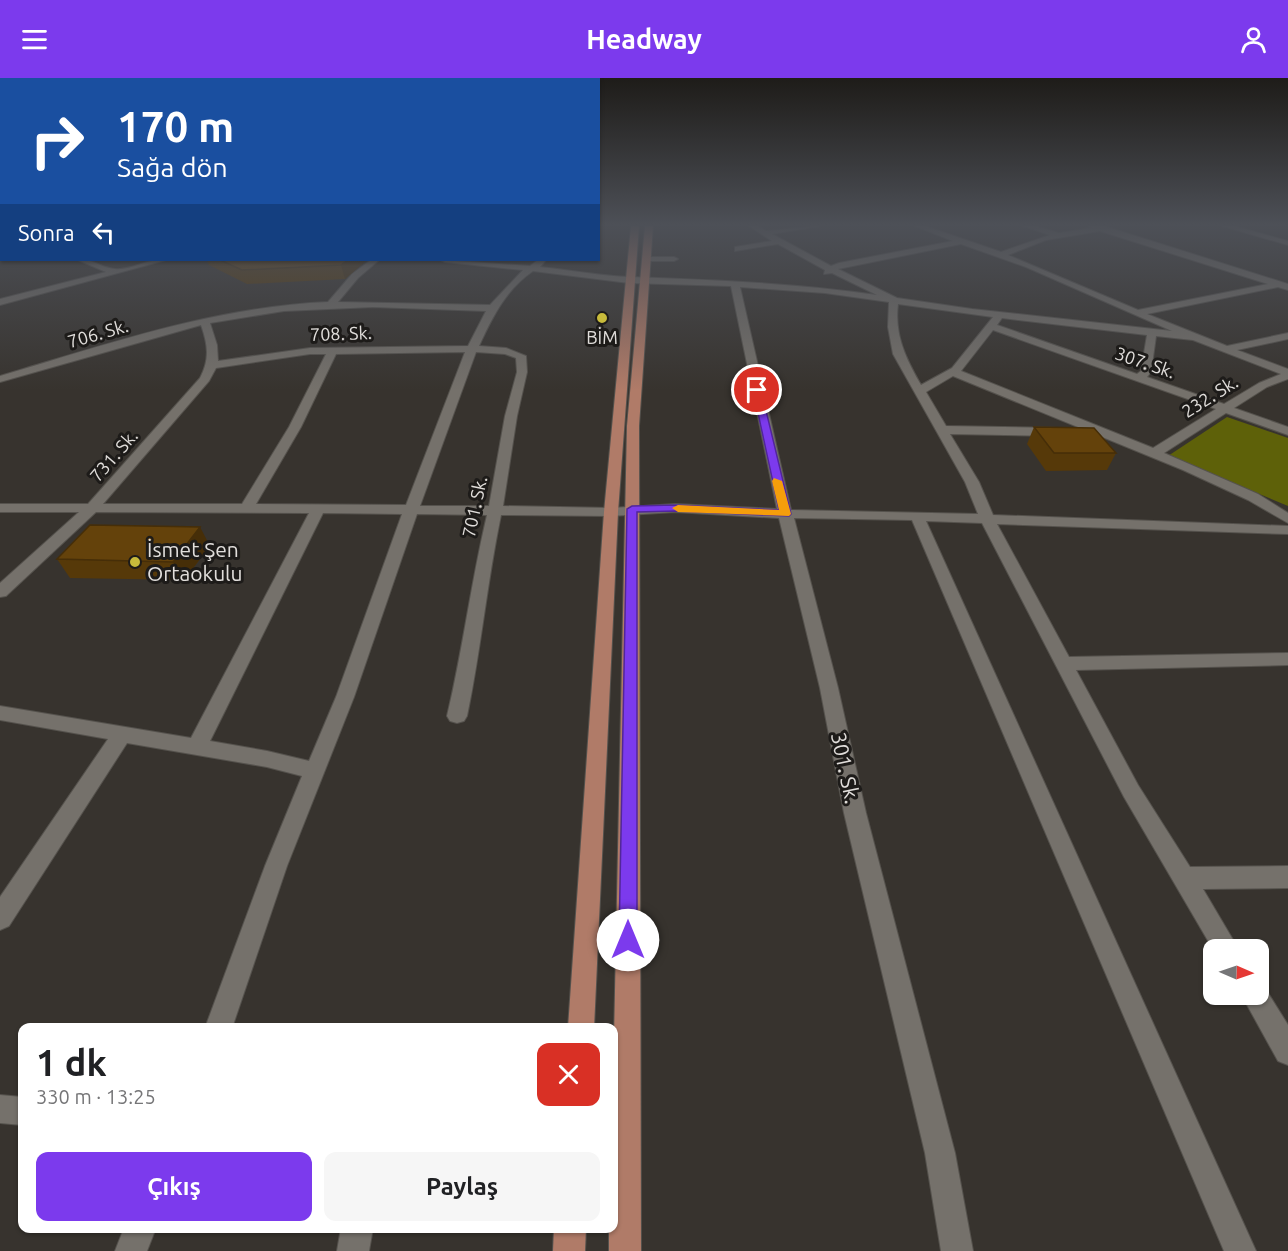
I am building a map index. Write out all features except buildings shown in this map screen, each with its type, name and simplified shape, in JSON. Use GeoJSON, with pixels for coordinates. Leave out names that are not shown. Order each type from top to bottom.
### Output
{"type":"FeatureCollection","features":[{"type":"Feature","properties":{"kind":"main road"},"geometry":{"type":"LineString","coordinates":[[625,1251],[633,426],[637,281]]}},
{"type":"Feature","properties":{"kind":"main road"},"geometry":{"type":"LineString","coordinates":[[581,1023],[611,512],[637,281]]}},
{"type":"Feature","properties":{"kind":"main road"},"geometry":{"type":"LineString","coordinates":[[569,1251],[570,1233]]}},
{"type":"Feature","properties":{"kind":"street"},"geometry":{"type":"LineString","coordinates":[[1,300],[79,281]]}},
{"type":"Feature","properties":{"kind":"street"},"geometry":{"type":"LineString","coordinates":[[330,306],[351,281]]}},
{"type":"Feature","properties":{"kind":"street"},"geometry":{"type":"LineString","coordinates":[[220,1023],[276,866],[345,697],[398,542],[432,460],[472,349],[492,308],[517,281]]}},
{"type":"Feature","properties":{"kind":"street"},"geometry":{"type":"LineString","coordinates":[[689,281],[800,289],[1195,337]]}},
{"type":"Feature","properties":{"kind":"street"},"geometry":{"type":"LineString","coordinates":[[800,289],[813,281]]}},
{"type":"Feature","properties":{"kind":"street"},"geometry":{"type":"LineString","coordinates":[[855,281],[894,300]]}},
{"type":"Feature","properties":{"kind":"street"},"geometry":{"type":"LineString","coordinates":[[1061,281],[1288,374]]}},
{"type":"Feature","properties":{"kind":"street"},"geometry":{"type":"LineString","coordinates":[[1266,281],[1283,286]]}},
{"type":"Feature","properties":{"kind":"street","name":"301. Sk."},"geometry":{"type":"LineString","coordinates":[[735,284],[786,514],[829,688],[855,813],[940,1153],[957,1251]]}},
{"type":"Feature","properties":{"kind":"street"},"geometry":{"type":"LineString","coordinates":[[1138,314],[1283,286]]}},
{"type":"Feature","properties":{"kind":"street"},"geometry":{"type":"LineString","coordinates":[[894,300],[892,310],[895,346],[972,482],[989,519],[994,537],[1131,791],[1220,939]]}},
{"type":"Feature","properties":{"kind":"street","name":"706. Sk."},"geometry":{"type":"LineString","coordinates":[[0,379],[205,323],[255,312],[330,306],[492,308]]}},
{"type":"Feature","properties":{"kind":"street"},"geometry":{"type":"LineString","coordinates":[[919,391],[953,372],[1001,315]]}},
{"type":"Feature","properties":{"kind":"street"},"geometry":{"type":"LineString","coordinates":[[205,323],[215,351],[213,365]]}},
{"type":"Feature","properties":{"kind":"street","name":"307. Sk."},"geometry":{"type":"LineString","coordinates":[[991,327],[1288,430]]}},
{"type":"Feature","properties":{"kind":"street"},"geometry":{"type":"LineString","coordinates":[[1138,379],[1146,372],[1152,332]]}},
{"type":"Feature","properties":{"kind":"street"},"geometry":{"type":"LineString","coordinates":[[1226,349],[1288,336]]}},
{"type":"Feature","properties":{"kind":"street","name":"708. Sk."},"geometry":{"type":"LineString","coordinates":[[213,365],[310,351],[472,349]]}},
{"type":"Feature","properties":{"kind":"street","name":"701. Sk."},"geometry":{"type":"LineString","coordinates":[[457,716],[470,657],[511,416],[522,372],[521,356],[506,351],[472,349]]}},
{"type":"Feature","properties":{"kind":"street"},"geometry":{"type":"LineString","coordinates":[[246,508],[295,427],[333,350]]}},
{"type":"Feature","properties":{"kind":"street","name":"731. Sk."},"geometry":{"type":"LineString","coordinates":[[0,592],[92,508],[205,379],[213,365]]}},
{"type":"Feature","properties":{"kind":"street"},"geometry":{"type":"LineString","coordinates":[[953,372],[1154,453],[1253,497],[1288,519]]}},
{"type":"Feature","properties":{"kind":"street","name":"232. Sk."},"geometry":{"type":"LineString","coordinates":[[1154,453],[1263,385],[1288,374]]}},
{"type":"Feature","properties":{"kind":"street"},"geometry":{"type":"LineString","coordinates":[[942,430],[1101,432]]}},
{"type":"Feature","properties":{"kind":"street"},"geometry":{"type":"LineString","coordinates":[[0,508],[494,509],[611,512],[675,508],[786,514],[916,516],[1288,530]]}},
{"type":"Feature","properties":{"kind":"street"},"geometry":{"type":"LineString","coordinates":[[197,746],[307,534],[318,508]]}},
{"type":"Feature","properties":{"kind":"street"},"geometry":{"type":"LineString","coordinates":[[916,516],[1240,1251]]}},
{"type":"Feature","properties":{"kind":"street"},"geometry":{"type":"LineString","coordinates":[[1063,664],[1288,658]]}},
{"type":"Feature","properties":{"kind":"street"},"geometry":{"type":"LineString","coordinates":[[0,712],[267,759],[315,771]]}},
{"type":"Feature","properties":{"kind":"street"},"geometry":{"type":"LineString","coordinates":[[0,918],[123,733]]}},
{"type":"Feature","properties":{"kind":"street"},"geometry":{"type":"LineString","coordinates":[[1183,878],[1288,877]]}},
{"type":"Feature","properties":{"kind":"street"},"geometry":{"type":"LineString","coordinates":[[1261,1005],[1288,1051]]}},
{"type":"Feature","properties":{"kind":"street"},"geometry":{"type":"LineString","coordinates":[[0,1109],[18,1111]]}},
{"type":"Feature","properties":{"kind":"street"},"geometry":{"type":"LineString","coordinates":[[131,1251],[138,1233]]}},
{"type":"Feature","properties":{"kind":"street"},"geometry":{"type":"LineString","coordinates":[[352,1251],[356,1233]]}},
{"type":"Feature","properties":{"kind":"shaded area"},"geometry":{"type":"Polygon","coordinates":[[[1227,417],[1288,438],[1288,506],[1168,456],[1227,417]]]}},
{"type":"Feature","properties":{"kind":"slow traffic"},"geometry":{"type":"LineString","coordinates":[[678,508],[786,514],[777,481]]}},
{"type":"Feature","properties":{"kind":"place","name":"BİM"},"geometry":{"type":"Point","coordinates":[602,318]}},
{"type":"Feature","properties":{"kind":"place","name":"İsmet Şen Ortaokulu"},"geometry":{"type":"Point","coordinates":[135,562]}},
{"type":"Feature","properties":{"kind":"route"},"geometry":{"type":"LineString","coordinates":[[628,940],[632,509],[675,508],[786,514],[757,390]]}}]}
